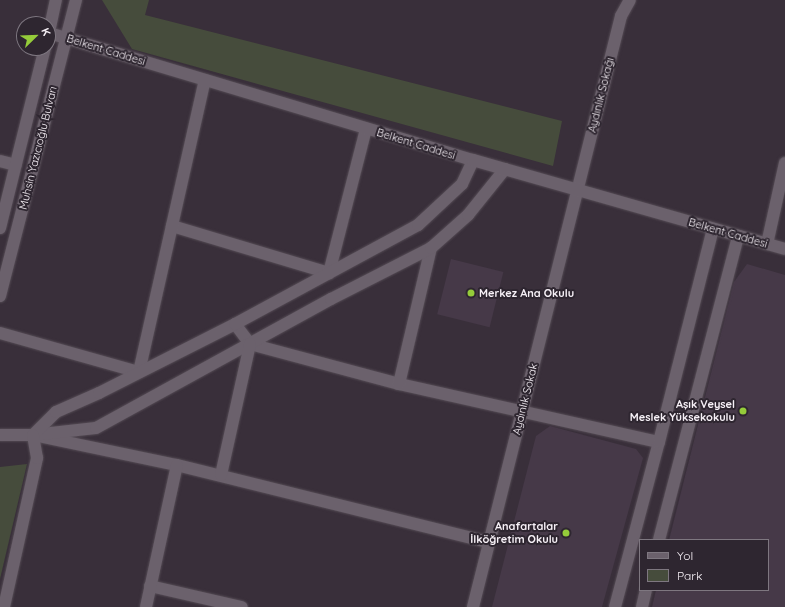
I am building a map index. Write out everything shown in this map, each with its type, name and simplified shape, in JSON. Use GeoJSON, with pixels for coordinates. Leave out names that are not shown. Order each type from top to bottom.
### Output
{"type":"FeatureCollection","features":[{"type":"Feature","properties":{"kind":"street"},"geometry":{"type":"LineString","coordinates":[[52,16],[56,0]]}},
{"type":"Feature","properties":{"kind":"street","name":"Muhsin Yazıcıoğlu Bulvarı"},"geometry":{"type":"LineString","coordinates":[[0,296],[76,0]]}},
{"type":"Feature","properties":{"kind":"street","name":"Aydınlık Sokağı"},"geometry":{"type":"LineString","coordinates":[[578,191],[621,16],[630,0]]}},
{"type":"Feature","properties":{"kind":"street","name":"Belkent Caddesi"},"geometry":{"type":"LineString","coordinates":[[56,37],[578,191],[785,249]]}},
{"type":"Feature","properties":{"kind":"street","name":"Muhsin Yazıcıoğlu Bulvarı"},"geometry":{"type":"LineString","coordinates":[[0,228],[43,56]]}},
{"type":"Feature","properties":{"kind":"street"},"geometry":{"type":"LineString","coordinates":[[139,372],[205,80]]}},
{"type":"Feature","properties":{"kind":"street"},"geometry":{"type":"LineString","coordinates":[[329,273],[366,129]]}},
{"type":"Feature","properties":{"kind":"street"},"geometry":{"type":"LineString","coordinates":[[33,435],[56,412],[99,393],[236,324],[418,225],[462,184],[473,160]]}},
{"type":"Feature","properties":{"kind":"street"},"geometry":{"type":"LineString","coordinates":[[0,161],[16,165]]}},
{"type":"Feature","properties":{"kind":"street"},"geometry":{"type":"LineString","coordinates":[[767,244],[785,163]]}},
{"type":"Feature","properties":{"kind":"street"},"geometry":{"type":"LineString","coordinates":[[0,435],[33,435],[96,428],[331,299],[431,248],[468,215],[506,169]]}},
{"type":"Feature","properties":{"kind":"street","name":"Aydınlık Sokak"},"geometry":{"type":"LineString","coordinates":[[473,607],[578,191]]}},
{"type":"Feature","properties":{"kind":"street"},"geometry":{"type":"LineString","coordinates":[[172,226],[329,273]]}},
{"type":"Feature","properties":{"kind":"street"},"geometry":{"type":"LineString","coordinates":[[615,607],[713,229]]}},
{"type":"Feature","properties":{"kind":"street"},"geometry":{"type":"LineString","coordinates":[[659,539],[738,236]]}},
{"type":"Feature","properties":{"kind":"street"},"geometry":{"type":"LineString","coordinates":[[399,384],[431,248]]}},
{"type":"Feature","properties":{"kind":"street"},"geometry":{"type":"LineString","coordinates":[[236,324],[250,344],[399,384],[659,442]]}},
{"type":"Feature","properties":{"kind":"street"},"geometry":{"type":"LineString","coordinates":[[0,333],[139,372]]}},
{"type":"Feature","properties":{"kind":"street"},"geometry":{"type":"LineString","coordinates":[[221,475],[250,344]]}},
{"type":"Feature","properties":{"kind":"street"},"geometry":{"type":"LineString","coordinates":[[33,435],[221,475],[489,542]]}},
{"type":"Feature","properties":{"kind":"street"},"geometry":{"type":"LineString","coordinates":[[4,607],[37,458],[33,435]]}},
{"type":"Feature","properties":{"kind":"street"},"geometry":{"type":"LineString","coordinates":[[146,607],[177,465]]}},
{"type":"Feature","properties":{"kind":"street"},"geometry":{"type":"LineString","coordinates":[[150,586],[242,607]]}},
{"type":"Feature","properties":{"kind":"street"},"geometry":{"type":"LineString","coordinates":[[642,607],[646,591]]}},
{"type":"Feature","properties":{"kind":"shaded area","name":"Merkez Ana Okulu"},"geometry":{"type":"Polygon","coordinates":[[[451,259],[503,272],[490,327],[437,314],[451,259]]]}},
{"type":"Feature","properties":{"kind":"shaded area","name":"Aşık Veysel Meslek Yüksekokulu"},"geometry":{"type":"Polygon","coordinates":[[[747,264],[785,275],[785,607],[652,607],[656,591],[769,591],[769,539],[669,539],[734,282],[747,264]]]}},
{"type":"Feature","properties":{"kind":"shaded area","name":"Anafartalar İlköğretim Okulu"},"geometry":{"type":"Polygon","coordinates":[[[550,426],[636,449],[643,458],[602,607],[492,607],[536,436],[550,426]]]}},
{"type":"Feature","properties":{"kind":"green space"},"geometry":{"type":"Polygon","coordinates":[[[102,0],[149,0],[145,15],[562,121],[553,166],[132,49],[102,0]]]}},
{"type":"Feature","properties":{"kind":"green space"},"geometry":{"type":"Polygon","coordinates":[[[27,464],[0,579],[0,467],[27,464]]]}},
{"type":"Feature","properties":{"kind":"place","name":"Merkez Ana Okulu"},"geometry":{"type":"Point","coordinates":[471,293]}},
{"type":"Feature","properties":{"kind":"place","name":"Aşık Veysel Meslek Yüksekokulu"},"geometry":{"type":"Point","coordinates":[743,411]}},
{"type":"Feature","properties":{"kind":"place","name":"Anafartalar İlköğretim Okulu"},"geometry":{"type":"Point","coordinates":[566,533]}}]}
